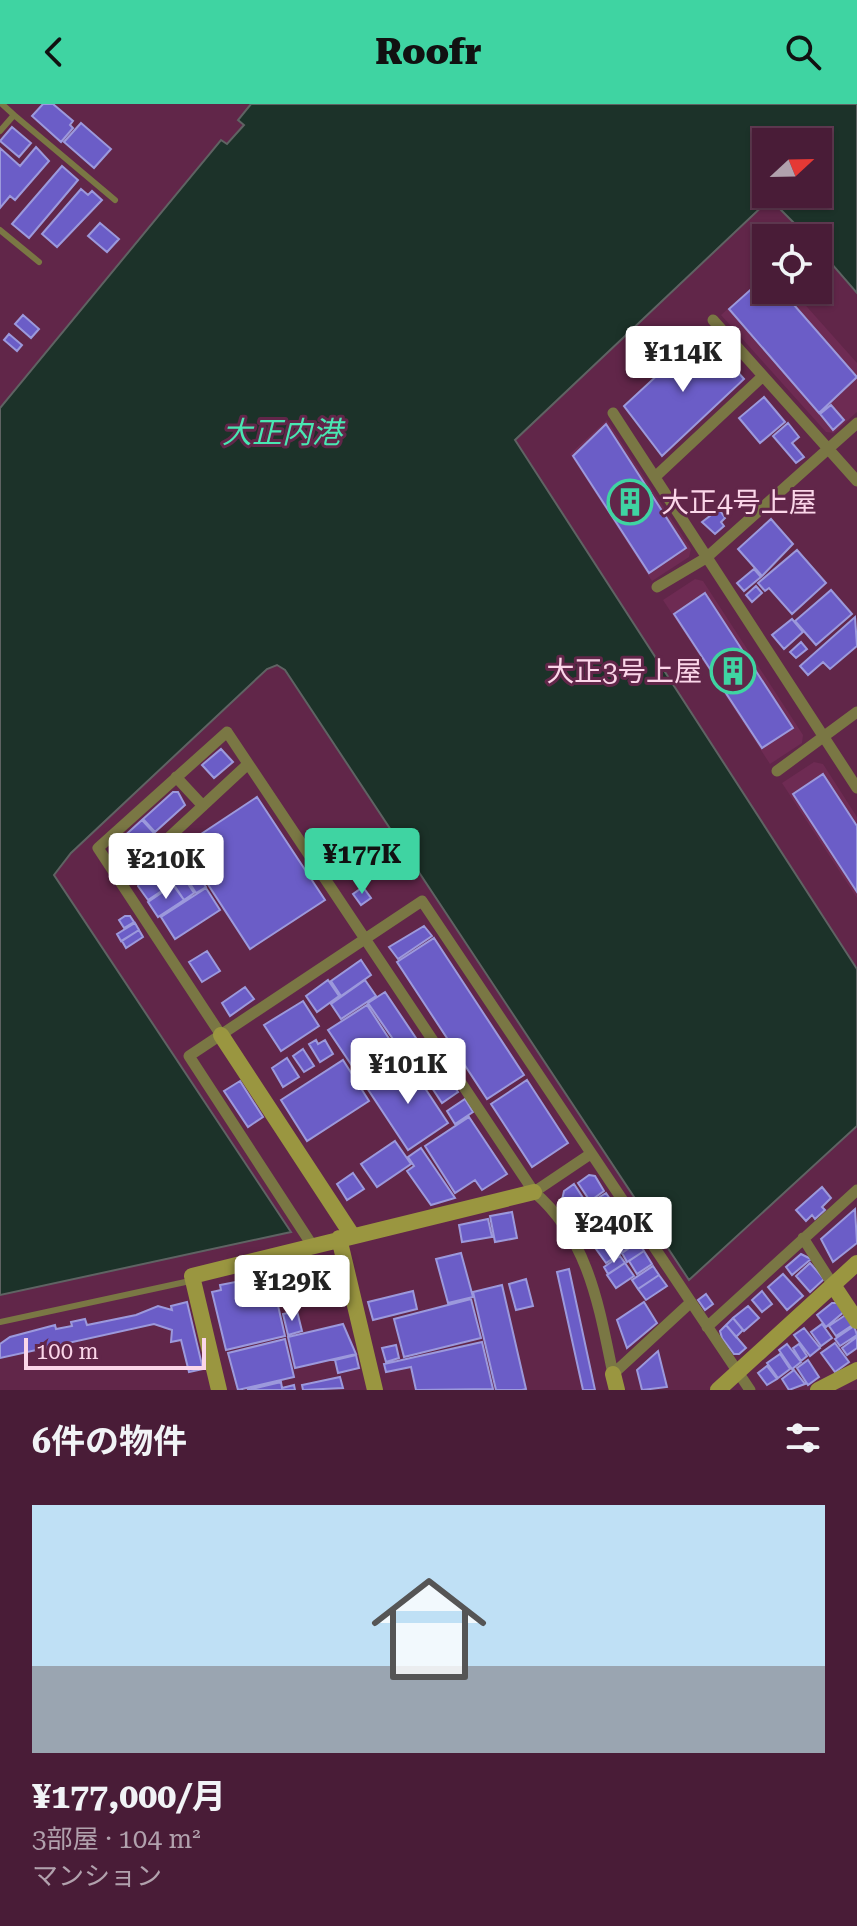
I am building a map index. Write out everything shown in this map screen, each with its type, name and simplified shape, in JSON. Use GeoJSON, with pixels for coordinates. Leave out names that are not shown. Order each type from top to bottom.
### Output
{"type":"FeatureCollection","features":[{"type":"Feature","properties":{"kind":"street"},"geometry":{"type":"LineString","coordinates":[[713,320],[857,481]]}},
{"type":"Feature","properties":{"kind":"street"},"geometry":{"type":"LineString","coordinates":[[655,477],[763,376]]}},
{"type":"Feature","properties":{"kind":"street"},"geometry":{"type":"LineString","coordinates":[[613,413],[857,788]]}},
{"type":"Feature","properties":{"kind":"street"},"geometry":{"type":"LineString","coordinates":[[657,587],[706,558],[857,423]]}},
{"type":"Feature","properties":{"kind":"street"},"geometry":{"type":"LineString","coordinates":[[777,771],[826,738],[857,712]]}},
{"type":"Feature","properties":{"kind":"street"},"geometry":{"type":"LineString","coordinates":[[375,1390],[346,1237],[221,1035],[98,848],[227,732],[534,1192],[549,1205],[585,1259],[615,1382]]}},
{"type":"Feature","properties":{"kind":"street"},"geometry":{"type":"LineString","coordinates":[[121,882],[248,764]]}},
{"type":"Feature","properties":{"kind":"street"},"geometry":{"type":"LineString","coordinates":[[176,777],[203,806]]}},
{"type":"Feature","properties":{"kind":"street"},"geometry":{"type":"LineString","coordinates":[[312,1245],[189,1056],[422,901],[589,1155],[750,1390]]}},
{"type":"Feature","properties":{"kind":"street"},"geometry":{"type":"LineString","coordinates":[[219,1390],[192,1276],[302,1252],[312,1245],[534,1192],[589,1155]]}},
{"type":"Feature","properties":{"kind":"street"},"geometry":{"type":"LineString","coordinates":[[707,1327],[857,1190]]}},
{"type":"Feature","properties":{"kind":"street"},"geometry":{"type":"LineString","coordinates":[[803,1238],[857,1321]]}},
{"type":"Feature","properties":{"kind":"street"},"geometry":{"type":"LineString","coordinates":[[718,1390],[857,1263]]}},
{"type":"Feature","properties":{"kind":"street"},"geometry":{"type":"LineString","coordinates":[[615,1382],[690,1303]]}},
{"type":"Feature","properties":{"kind":"street"},"geometry":{"type":"LineString","coordinates":[[818,1390],[857,1370]]}},
{"type":"Feature","properties":{"kind":"lane"},"geometry":{"type":"LineString","coordinates":[[2,104],[115,200]]}},
{"type":"Feature","properties":{"kind":"lane"},"geometry":{"type":"LineString","coordinates":[[0,131],[14,115]]}},
{"type":"Feature","properties":{"kind":"lane"},"geometry":{"type":"LineString","coordinates":[[0,230],[39,262]]}},
{"type":"Feature","properties":{"kind":"lane"},"geometry":{"type":"LineString","coordinates":[[0,1322],[193,1281]]}},
{"type":"Feature","properties":{"kind":"shaded area"},"geometry":{"type":"Polygon","coordinates":[[[752,287],[752,304],[804,304],[857,363],[857,412],[834,433],[826,432],[721,315],[752,287]]]}},
{"type":"Feature","properties":{"kind":"shaded area","name":"大正4号上屋"},"geometry":{"type":"Polygon","coordinates":[[[607,420],[691,549],[689,557],[652,581],[570,454],[607,420]]]}},
{"type":"Feature","properties":{"kind":"shaded area","name":"大正3号上屋"},"geometry":{"type":"Polygon","coordinates":[[[695,579],[703,581],[803,735],[802,743],[770,764],[663,600],[695,579]]]}},
{"type":"Feature","properties":{"kind":"shaded area"},"geometry":{"type":"Polygon","coordinates":[[[814,762],[823,764],[857,817],[857,898],[782,783],[814,762]]]}},
{"type":"Feature","properties":{"kind":"water","name":"大正内港"},"geometry":{"type":"Polygon","coordinates":[[[251,104],[857,104],[857,293],[832,264],[832,224],[795,224],[779,208],[832,208],[832,128],[752,128],[752,208],[760,208],[515,440],[857,969],[857,1126],[689,1280],[285,670],[277,665],[267,669],[71,853],[54,875],[291,1232],[0,1295],[0,408],[221,140],[227,144],[244,125],[238,120],[251,104]]]}},
{"type":"Feature","properties":{"kind":"building"},"geometry":{"type":"Polygon","coordinates":[[[43,104],[53,104],[73,121],[70,125],[73,128],[61,142],[32,116],[43,104]]]}},
{"type":"Feature","properties":{"kind":"building"},"geometry":{"type":"Polygon","coordinates":[[[81,123],[111,149],[94,168],[64,142],[81,123]]]}},
{"type":"Feature","properties":{"kind":"building"},"geometry":{"type":"Polygon","coordinates":[[[12,127],[31,143],[19,157],[0,141],[12,127]]]}},
{"type":"Feature","properties":{"kind":"building"},"geometry":{"type":"Polygon","coordinates":[[[36,147],[49,161],[15,200],[10,196],[0,208],[0,148],[20,166],[36,147]]]}},
{"type":"Feature","properties":{"kind":"building"},"geometry":{"type":"Polygon","coordinates":[[[62,166],[78,180],[29,238],[12,224],[62,166]]]}},
{"type":"Feature","properties":{"kind":"building"},"geometry":{"type":"Polygon","coordinates":[[[81,189],[88,195],[92,191],[102,200],[57,247],[42,234],[81,189]]]}},
{"type":"Feature","properties":{"kind":"building"},"geometry":{"type":"Polygon","coordinates":[[[100,223],[119,239],[107,252],[88,236],[100,223]]]}},
{"type":"Feature","properties":{"kind":"building"},"geometry":{"type":"Polygon","coordinates":[[[752,288],[752,304],[793,304],[857,377],[819,413],[729,309],[752,288]]]}},
{"type":"Feature","properties":{"kind":"building"},"geometry":{"type":"Polygon","coordinates":[[[23,315],[39,329],[31,338],[15,324],[23,315]]]}},
{"type":"Feature","properties":{"kind":"building"},"geometry":{"type":"Polygon","coordinates":[[[703,333],[744,379],[662,456],[624,406],[703,333]]]}},
{"type":"Feature","properties":{"kind":"building"},"geometry":{"type":"Polygon","coordinates":[[[9,334],[22,345],[17,351],[4,340],[9,334]]]}},
{"type":"Feature","properties":{"kind":"building"},"geometry":{"type":"Polygon","coordinates":[[[764,397],[785,422],[760,443],[739,418],[764,397]]]}},
{"type":"Feature","properties":{"kind":"building"},"geometry":{"type":"Polygon","coordinates":[[[831,405],[844,420],[833,430],[820,414],[831,405]]]}},
{"type":"Feature","properties":{"kind":"building"},"geometry":{"type":"Polygon","coordinates":[[[788,423],[799,437],[792,443],[804,457],[796,463],[773,436],[788,423]]]}},
{"type":"Feature","properties":{"kind":"building","name":"大正4号上屋"},"geometry":{"type":"Polygon","coordinates":[[[606,424],[686,548],[649,573],[573,456],[606,424]]]}},
{"type":"Feature","properties":{"kind":"building"},"geometry":{"type":"Polygon","coordinates":[[[719,509],[725,518],[721,522],[724,526],[715,534],[702,522],[719,509]]]}},
{"type":"Feature","properties":{"kind":"building"},"geometry":{"type":"Polygon","coordinates":[[[771,519],[793,544],[762,576],[738,549],[771,519]]]}},
{"type":"Feature","properties":{"kind":"building"},"geometry":{"type":"Polygon","coordinates":[[[797,550],[826,583],[792,614],[769,588],[765,591],[758,583],[797,550]]]}},
{"type":"Feature","properties":{"kind":"building"},"geometry":{"type":"Polygon","coordinates":[[[754,569],[761,577],[744,591],[737,583],[754,569]]]}},
{"type":"Feature","properties":{"kind":"building"},"geometry":{"type":"Polygon","coordinates":[[[756,586],[762,593],[752,602],[746,595],[756,586]]]}},
{"type":"Feature","properties":{"kind":"building"},"geometry":{"type":"Polygon","coordinates":[[[831,590],[852,614],[816,645],[795,621],[831,590]]]}},
{"type":"Feature","properties":{"kind":"building","name":"大正3号上屋"},"geometry":{"type":"Polygon","coordinates":[[[705,593],[793,728],[762,748],[674,614],[705,593]]]}},
{"type":"Feature","properties":{"kind":"building"},"geometry":{"type":"Polygon","coordinates":[[[855,617],[857,646],[830,669],[823,662],[808,675],[800,666],[855,617]]]}},
{"type":"Feature","properties":{"kind":"building"},"geometry":{"type":"Polygon","coordinates":[[[792,619],[803,632],[784,649],[772,635],[792,619]]]}},
{"type":"Feature","properties":{"kind":"building"},"geometry":{"type":"Polygon","coordinates":[[[801,642],[807,649],[796,658],[790,652],[801,642]]]}},
{"type":"Feature","properties":{"kind":"building"},"geometry":{"type":"Polygon","coordinates":[[[221,749],[233,762],[214,778],[202,765],[221,749]]]}},
{"type":"Feature","properties":{"kind":"building"},"geometry":{"type":"Polygon","coordinates":[[[823,774],[857,826],[857,892],[793,794],[823,774]]]}},
{"type":"Feature","properties":{"kind":"building"},"geometry":{"type":"Polygon","coordinates":[[[173,792],[178,792],[185,805],[155,832],[143,819],[173,792]]]}},
{"type":"Feature","properties":{"kind":"building"},"geometry":{"type":"Polygon","coordinates":[[[257,797],[325,900],[250,949],[183,846],[257,797]]]}},
{"type":"Feature","properties":{"kind":"building"},"geometry":{"type":"Polygon","coordinates":[[[142,820],[154,833],[125,860],[117,851],[125,844],[121,839],[142,820]]]}},
{"type":"Feature","properties":{"kind":"building"},"geometry":{"type":"Polygon","coordinates":[[[179,846],[206,887],[196,893],[170,852],[179,846]]]}},
{"type":"Feature","properties":{"kind":"building"},"geometry":{"type":"Polygon","coordinates":[[[169,855],[194,893],[184,900],[159,862],[169,855]]]}},
{"type":"Feature","properties":{"kind":"building"},"geometry":{"type":"Polygon","coordinates":[[[147,874],[152,883],[166,874],[172,884],[148,900],[138,886],[140,879],[147,874]]]}},
{"type":"Feature","properties":{"kind":"building"},"geometry":{"type":"Polygon","coordinates":[[[173,885],[184,900],[158,917],[148,902],[173,885]]]}},
{"type":"Feature","properties":{"kind":"building"},"geometry":{"type":"Polygon","coordinates":[[[363,887],[371,898],[361,905],[353,894],[363,887]]]}},
{"type":"Feature","properties":{"kind":"building"},"geometry":{"type":"Polygon","coordinates":[[[206,888],[220,910],[175,939],[161,917],[206,888]]]}},
{"type":"Feature","properties":{"kind":"building"},"geometry":{"type":"Polygon","coordinates":[[[130,916],[134,922],[124,928],[119,920],[130,916]]]}},
{"type":"Feature","properties":{"kind":"building"},"geometry":{"type":"Polygon","coordinates":[[[135,923],[139,930],[121,941],[117,934],[135,923]]]}},
{"type":"Feature","properties":{"kind":"building"},"geometry":{"type":"Polygon","coordinates":[[[424,926],[432,936],[398,959],[389,947],[424,926]]]}},
{"type":"Feature","properties":{"kind":"building"},"geometry":{"type":"Polygon","coordinates":[[[139,930],[143,937],[126,948],[122,941],[139,930]]]}},
{"type":"Feature","properties":{"kind":"building"},"geometry":{"type":"Polygon","coordinates":[[[434,938],[524,1075],[487,1099],[397,962],[434,938]]]}},
{"type":"Feature","properties":{"kind":"building"},"geometry":{"type":"Polygon","coordinates":[[[207,951],[220,971],[202,982],[189,962],[207,951]]]}},
{"type":"Feature","properties":{"kind":"building"},"geometry":{"type":"Polygon","coordinates":[[[361,960],[371,975],[341,996],[331,981],[361,960]]]}},
{"type":"Feature","properties":{"kind":"building"},"geometry":{"type":"Polygon","coordinates":[[[328,980],[339,996],[317,1012],[306,996],[328,980]]]}},
{"type":"Feature","properties":{"kind":"building"},"geometry":{"type":"Polygon","coordinates":[[[365,980],[376,996],[341,1019],[331,1004],[365,980]]]}},
{"type":"Feature","properties":{"kind":"building"},"geometry":{"type":"Polygon","coordinates":[[[245,987],[254,999],[230,1016],[222,1003],[245,987]]]}},
{"type":"Feature","properties":{"kind":"building"},"geometry":{"type":"Polygon","coordinates":[[[385,992],[422,1047],[406,1058],[368,1003],[385,992]]]}},
{"type":"Feature","properties":{"kind":"building"},"geometry":{"type":"Polygon","coordinates":[[[303,1001],[319,1026],[281,1051],[264,1025],[303,1001]]]}},
{"type":"Feature","properties":{"kind":"building"},"geometry":{"type":"Polygon","coordinates":[[[367,1005],[403,1060],[365,1085],[328,1030],[367,1005]]]}},
{"type":"Feature","properties":{"kind":"building"},"geometry":{"type":"Polygon","coordinates":[[[316,1040],[318,1044],[325,1040],[333,1054],[320,1062],[309,1044],[316,1040]]]}},
{"type":"Feature","properties":{"kind":"building"},"geometry":{"type":"Polygon","coordinates":[[[303,1049],[314,1066],[304,1072],[293,1056],[303,1049]]]}},
{"type":"Feature","properties":{"kind":"building"},"geometry":{"type":"Polygon","coordinates":[[[432,1055],[458,1092],[442,1103],[417,1065],[432,1055]]]}},
{"type":"Feature","properties":{"kind":"building"},"geometry":{"type":"Polygon","coordinates":[[[287,1058],[299,1077],[283,1087],[272,1068],[287,1058]]]}},
{"type":"Feature","properties":{"kind":"building"},"geometry":{"type":"Polygon","coordinates":[[[343,1060],[369,1101],[307,1141],[281,1100],[343,1060]]]}},
{"type":"Feature","properties":{"kind":"building"},"geometry":{"type":"Polygon","coordinates":[[[407,1061],[448,1123],[408,1150],[367,1088],[407,1061]]]}},
{"type":"Feature","properties":{"kind":"building"},"geometry":{"type":"Polygon","coordinates":[[[527,1080],[568,1143],[532,1167],[491,1104],[527,1080]]]}},
{"type":"Feature","properties":{"kind":"building"},"geometry":{"type":"Polygon","coordinates":[[[240,1081],[263,1117],[248,1127],[224,1091],[240,1081]]]}},
{"type":"Feature","properties":{"kind":"building"},"geometry":{"type":"Polygon","coordinates":[[[465,1099],[473,1112],[455,1124],[447,1111],[465,1099]]]}},
{"type":"Feature","properties":{"kind":"building"},"geometry":{"type":"Polygon","coordinates":[[[469,1117],[507,1174],[482,1190],[475,1180],[455,1193],[425,1146],[469,1117]]]}},
{"type":"Feature","properties":{"kind":"building"},"geometry":{"type":"Polygon","coordinates":[[[395,1141],[411,1164],[377,1187],[361,1164],[395,1141]]]}},
{"type":"Feature","properties":{"kind":"building"},"geometry":{"type":"Polygon","coordinates":[[[421,1148],[455,1198],[431,1205],[407,1171],[414,1166],[408,1157],[421,1148]]]}},
{"type":"Feature","properties":{"kind":"building"},"geometry":{"type":"Polygon","coordinates":[[[353,1173],[364,1189],[347,1200],[337,1184],[353,1173]]]}},
{"type":"Feature","properties":{"kind":"building"},"geometry":{"type":"Polygon","coordinates":[[[589,1175],[595,1176],[604,1191],[590,1201],[578,1183],[589,1175]]]}},
{"type":"Feature","properties":{"kind":"building"},"geometry":{"type":"Polygon","coordinates":[[[574,1184],[600,1224],[585,1234],[562,1200],[564,1191],[574,1184]]]}},
{"type":"Feature","properties":{"kind":"building"},"geometry":{"type":"Polygon","coordinates":[[[822,1187],[831,1198],[822,1207],[825,1210],[815,1219],[812,1215],[806,1221],[796,1210],[822,1187]]]}},
{"type":"Feature","properties":{"kind":"building"},"geometry":{"type":"Polygon","coordinates":[[[606,1193],[619,1212],[603,1223],[590,1203],[606,1193]]]}},
{"type":"Feature","properties":{"kind":"building"},"geometry":{"type":"Polygon","coordinates":[[[855,1209],[857,1243],[833,1262],[821,1239],[855,1209]]]}},
{"type":"Feature","properties":{"kind":"building"},"geometry":{"type":"Polygon","coordinates":[[[512,1212],[517,1238],[495,1242],[490,1216],[512,1212]]]}},
{"type":"Feature","properties":{"kind":"building"},"geometry":{"type":"Polygon","coordinates":[[[619,1213],[629,1227],[596,1248],[587,1234],[619,1213]]]}},
{"type":"Feature","properties":{"kind":"building"},"geometry":{"type":"Polygon","coordinates":[[[488,1219],[492,1237],[462,1242],[459,1225],[488,1219]]]}},
{"type":"Feature","properties":{"kind":"building"},"geometry":{"type":"Polygon","coordinates":[[[629,1227],[638,1242],[606,1263],[596,1249],[629,1227]]]}},
{"type":"Feature","properties":{"kind":"building"},"geometry":{"type":"Polygon","coordinates":[[[638,1242],[644,1251],[627,1262],[622,1253],[638,1242]]]}},
{"type":"Feature","properties":{"kind":"building"},"geometry":{"type":"Polygon","coordinates":[[[644,1251],[652,1264],[637,1274],[629,1261],[644,1251]]]}},
{"type":"Feature","properties":{"kind":"building"},"geometry":{"type":"Polygon","coordinates":[[[461,1253],[473,1297],[448,1303],[436,1259],[461,1253]]]}},
{"type":"Feature","properties":{"kind":"building"},"geometry":{"type":"Polygon","coordinates":[[[801,1254],[811,1259],[792,1275],[786,1267],[801,1254]]]}},
{"type":"Feature","properties":{"kind":"building"},"geometry":{"type":"Polygon","coordinates":[[[620,1256],[625,1263],[608,1274],[604,1267],[620,1256]]]}},
{"type":"Feature","properties":{"kind":"building"},"geometry":{"type":"Polygon","coordinates":[[[329,1259],[333,1279],[304,1286],[299,1266],[329,1259]]]}},
{"type":"Feature","properties":{"kind":"building"},"geometry":{"type":"Polygon","coordinates":[[[625,1263],[634,1276],[616,1288],[607,1275],[625,1263]]]}},
{"type":"Feature","properties":{"kind":"building"},"geometry":{"type":"Polygon","coordinates":[[[810,1263],[824,1279],[810,1292],[796,1276],[810,1263]]]}},
{"type":"Feature","properties":{"kind":"building"},"geometry":{"type":"Polygon","coordinates":[[[653,1266],[659,1275],[638,1289],[632,1280],[653,1266]]]}},
{"type":"Feature","properties":{"kind":"building"},"geometry":{"type":"Polygon","coordinates":[[[569,1269],[595,1390],[583,1390],[557,1272],[569,1269]]]}},
{"type":"Feature","properties":{"kind":"building"},"geometry":{"type":"Polygon","coordinates":[[[289,1270],[293,1287],[277,1291],[273,1273],[289,1270]]]}},
{"type":"Feature","properties":{"kind":"building"},"geometry":{"type":"Polygon","coordinates":[[[783,1274],[803,1296],[787,1310],[768,1287],[783,1274]]]}},
{"type":"Feature","properties":{"kind":"building"},"geometry":{"type":"Polygon","coordinates":[[[271,1275],[285,1336],[226,1350],[212,1292],[221,1290],[220,1285],[271,1275]]]}},
{"type":"Feature","properties":{"kind":"building"},"geometry":{"type":"Polygon","coordinates":[[[659,1275],[667,1286],[646,1300],[638,1289],[659,1275]]]}},
{"type":"Feature","properties":{"kind":"building"},"geometry":{"type":"Polygon","coordinates":[[[526,1279],[533,1306],[516,1310],[509,1284],[526,1279]]]}},
{"type":"Feature","properties":{"kind":"building"},"geometry":{"type":"Polygon","coordinates":[[[333,1280],[335,1291],[309,1297],[306,1287],[333,1280]]]}},
{"type":"Feature","properties":{"kind":"building"},"geometry":{"type":"Polygon","coordinates":[[[502,1285],[526,1389],[522,1390],[496,1390],[473,1292],[502,1285]]]}},
{"type":"Feature","properties":{"kind":"building"},"geometry":{"type":"Polygon","coordinates":[[[302,1286],[305,1297],[280,1303],[277,1292],[302,1286]]]}},
{"type":"Feature","properties":{"kind":"building"},"geometry":{"type":"Polygon","coordinates":[[[413,1291],[417,1309],[373,1320],[368,1302],[413,1291]]]}},
{"type":"Feature","properties":{"kind":"building"},"geometry":{"type":"Polygon","coordinates":[[[762,1291],[772,1304],[762,1312],[752,1300],[762,1291]]]}},
{"type":"Feature","properties":{"kind":"building"},"geometry":{"type":"Polygon","coordinates":[[[706,1294],[713,1304],[705,1310],[698,1300],[706,1294]]]}},
{"type":"Feature","properties":{"kind":"building"},"geometry":{"type":"Polygon","coordinates":[[[471,1299],[481,1338],[404,1357],[394,1319],[471,1299]]]}},
{"type":"Feature","properties":{"kind":"building"},"geometry":{"type":"Polygon","coordinates":[[[187,1302],[203,1369],[189,1372],[181,1340],[171,1342],[172,1330],[154,1324],[0,1358],[0,1344],[10,1337],[55,1325],[56,1329],[72,1326],[71,1322],[85,1319],[87,1325],[136,1315],[158,1306],[172,1310],[171,1306],[187,1302]]]}},
{"type":"Feature","properties":{"kind":"building"},"geometry":{"type":"Polygon","coordinates":[[[644,1302],[657,1323],[627,1348],[617,1320],[644,1302]]]}},
{"type":"Feature","properties":{"kind":"building"},"geometry":{"type":"Polygon","coordinates":[[[832,1303],[839,1303],[845,1311],[826,1327],[817,1315],[832,1303]]]}},
{"type":"Feature","properties":{"kind":"building"},"geometry":{"type":"Polygon","coordinates":[[[748,1306],[759,1318],[744,1331],[733,1318],[748,1306]]]}},
{"type":"Feature","properties":{"kind":"building"},"geometry":{"type":"Polygon","coordinates":[[[297,1311],[302,1331],[288,1335],[283,1314],[297,1311]]]}},
{"type":"Feature","properties":{"kind":"building"},"geometry":{"type":"Polygon","coordinates":[[[847,1314],[854,1324],[836,1336],[829,1326],[847,1314]]]}},
{"type":"Feature","properties":{"kind":"building"},"geometry":{"type":"Polygon","coordinates":[[[733,1318],[743,1330],[736,1337],[726,1325],[733,1318]]]}},
{"type":"Feature","properties":{"kind":"building"},"geometry":{"type":"Polygon","coordinates":[[[343,1324],[356,1354],[295,1368],[288,1337],[343,1324]]]}},
{"type":"Feature","properties":{"kind":"building"},"geometry":{"type":"Polygon","coordinates":[[[822,1324],[832,1338],[821,1346],[811,1332],[822,1324]]]}},
{"type":"Feature","properties":{"kind":"building"},"geometry":{"type":"Polygon","coordinates":[[[726,1325],[746,1348],[739,1354],[734,1354],[722,1338],[720,1331],[726,1325]]]}},
{"type":"Feature","properties":{"kind":"building"},"geometry":{"type":"Polygon","coordinates":[[[854,1326],[857,1335],[840,1346],[835,1339],[854,1326]]]}},
{"type":"Feature","properties":{"kind":"building"},"geometry":{"type":"Polygon","coordinates":[[[804,1328],[820,1348],[810,1356],[794,1335],[804,1328]]]}},
{"type":"Feature","properties":{"kind":"building"},"geometry":{"type":"Polygon","coordinates":[[[857,1337],[857,1348],[847,1355],[842,1348],[857,1337]]]}},
{"type":"Feature","properties":{"kind":"building"},"geometry":{"type":"Polygon","coordinates":[[[285,1339],[294,1377],[238,1390],[228,1353],[285,1339]]]}},
{"type":"Feature","properties":{"kind":"building"},"geometry":{"type":"Polygon","coordinates":[[[482,1342],[493,1389],[416,1390],[411,1367],[386,1372],[384,1364],[482,1342]]]}},
{"type":"Feature","properties":{"kind":"building"},"geometry":{"type":"Polygon","coordinates":[[[835,1343],[849,1362],[835,1372],[821,1353],[835,1343]]]}},
{"type":"Feature","properties":{"kind":"building"},"geometry":{"type":"Polygon","coordinates":[[[787,1344],[801,1362],[792,1369],[779,1350],[787,1344]]]}},
{"type":"Feature","properties":{"kind":"building"},"geometry":{"type":"Polygon","coordinates":[[[799,1344],[807,1356],[801,1361],[793,1348],[799,1344]]]}},
{"type":"Feature","properties":{"kind":"building"},"geometry":{"type":"Polygon","coordinates":[[[396,1345],[399,1358],[386,1362],[382,1348],[396,1345]]]}},
{"type":"Feature","properties":{"kind":"building"},"geometry":{"type":"Polygon","coordinates":[[[658,1351],[667,1387],[642,1390],[637,1370],[658,1351]]]}},
{"type":"Feature","properties":{"kind":"building"},"geometry":{"type":"Polygon","coordinates":[[[780,1354],[790,1369],[778,1378],[767,1363],[780,1354]]]}},
{"type":"Feature","properties":{"kind":"building"},"geometry":{"type":"Polygon","coordinates":[[[356,1355],[359,1368],[338,1373],[335,1360],[356,1355]]]}},
{"type":"Feature","properties":{"kind":"building"},"geometry":{"type":"Polygon","coordinates":[[[808,1360],[819,1377],[808,1385],[797,1368],[808,1360]]]}},
{"type":"Feature","properties":{"kind":"building"},"geometry":{"type":"Polygon","coordinates":[[[767,1366],[777,1379],[767,1385],[758,1373],[767,1366]]]}},
{"type":"Feature","properties":{"kind":"building"},"geometry":{"type":"Polygon","coordinates":[[[794,1370],[805,1384],[789,1390],[782,1379],[794,1370]]]}},
{"type":"Feature","properties":{"kind":"building"},"geometry":{"type":"Polygon","coordinates":[[[340,1377],[343,1388],[303,1390],[302,1385],[340,1377]]]}},
{"type":"Feature","properties":{"kind":"building"},"geometry":{"type":"Polygon","coordinates":[[[281,1382],[282,1388],[294,1385],[295,1390],[247,1390],[281,1382]]]}},
{"type":"Feature","properties":{"kind":"place","name":"大正4号上屋"},"geometry":{"type":"Point","coordinates":[630,502]}},
{"type":"Feature","properties":{"kind":"place","name":"大正3号上屋"},"geometry":{"type":"Point","coordinates":[733,671]}}]}
